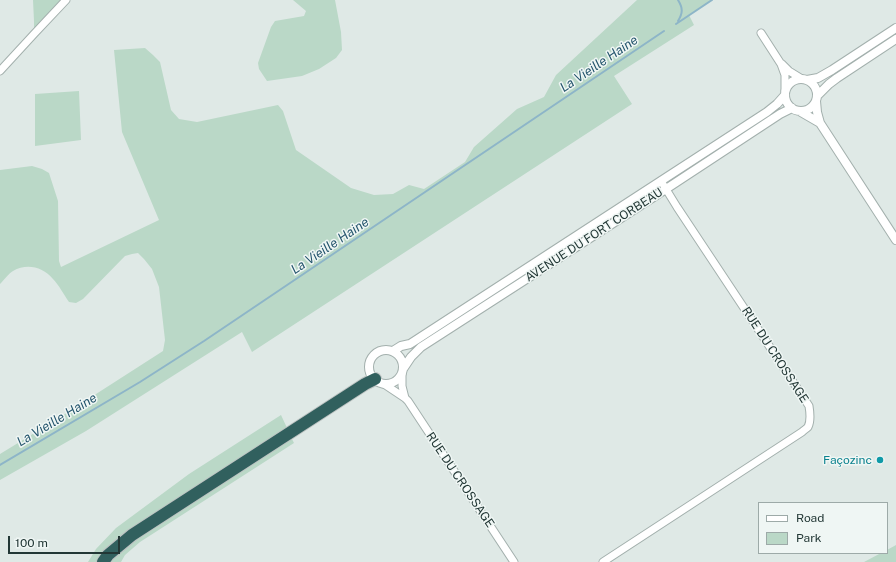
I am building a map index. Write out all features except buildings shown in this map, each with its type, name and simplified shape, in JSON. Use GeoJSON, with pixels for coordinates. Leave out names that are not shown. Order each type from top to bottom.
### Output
{"type":"FeatureCollection","features":[{"type":"Feature","properties":{"kind":"highway"},"geometry":{"type":"LineString","coordinates":[[103,562],[108,555],[132,535],[303,423],[365,384],[379,382]]}},
{"type":"Feature","properties":{"kind":"street"},"geometry":{"type":"LineString","coordinates":[[0,71],[66,0]]}},
{"type":"Feature","properties":{"kind":"street"},"geometry":{"type":"LineString","coordinates":[[785,92],[788,85],[792,81],[818,78],[896,28]]}},
{"type":"Feature","properties":{"kind":"street"},"geometry":{"type":"LineString","coordinates":[[761,33],[781,64],[785,75],[785,100],[788,105],[820,123]]}},
{"type":"Feature","properties":{"kind":"street"},"geometry":{"type":"LineString","coordinates":[[801,112],[806,111],[814,105],[829,84],[896,39]]}},
{"type":"Feature","properties":{"kind":"street"},"geometry":{"type":"LineString","coordinates":[[781,64],[789,71],[812,82],[817,92],[817,112],[820,123],[896,240]]}},
{"type":"Feature","properties":{"kind":"street","name":"AVENUE DU FORT CORBEAU"},"geometry":{"type":"LineString","coordinates":[[393,351],[401,346],[410,344],[767,112],[777,104],[785,92]]}},
{"type":"Feature","properties":{"kind":"street","name":"AVENUE DU FORT CORBEAU"},"geometry":{"type":"LineString","coordinates":[[402,372],[411,356],[421,347],[780,114],[792,108]]}},
{"type":"Feature","properties":{"kind":"street","name":"RUE DU CROSSAGE"},"geometry":{"type":"LineString","coordinates":[[603,562],[802,432],[808,427],[810,420],[809,406],[661,182]]}},
{"type":"Feature","properties":{"kind":"street"},"geometry":{"type":"LineString","coordinates":[[382,350],[393,351],[401,358],[403,364],[402,386],[405,398],[379,382],[371,375],[369,370],[370,360],[382,350]]}},
{"type":"Feature","properties":{"kind":"street"},"geometry":{"type":"LineString","coordinates":[[379,382],[389,384],[394,382],[398,379],[402,372]]}},
{"type":"Feature","properties":{"kind":"street","name":"RUE DU CROSSAGE"},"geometry":{"type":"LineString","coordinates":[[405,398],[514,562]]}},
{"type":"Feature","properties":{"kind":"green space"},"geometry":{"type":"Polygon","coordinates":[[[33,0],[66,0],[34,34],[34,21],[33,0]]]}},
{"type":"Feature","properties":{"kind":"green space"},"geometry":{"type":"Polygon","coordinates":[[[293,0],[335,0],[341,32],[342,50],[336,58],[319,69],[302,76],[267,81],[259,69],[258,63],[271,27],[275,21],[304,16],[306,11],[293,0]]]}},
{"type":"Feature","properties":{"kind":"green space"},"geometry":{"type":"Polygon","coordinates":[[[637,0],[712,0],[689,15],[694,25],[614,76],[632,104],[252,352],[242,332],[86,431],[0,480],[0,454],[163,351],[165,340],[159,287],[152,269],[138,253],[125,256],[83,299],[76,303],[69,302],[57,284],[49,275],[40,269],[24,267],[18,269],[8,275],[0,284],[0,170],[32,166],[49,173],[58,201],[59,261],[61,267],[159,220],[122,132],[114,50],[145,48],[160,62],[171,110],[179,119],[197,122],[278,105],[283,111],[296,150],[351,188],[374,195],[393,194],[409,185],[424,189],[465,162],[474,147],[517,109],[544,97],[556,75],[637,0]]]}},
{"type":"Feature","properties":{"kind":"green space"},"geometry":{"type":"Polygon","coordinates":[[[79,91],[81,140],[35,146],[35,94],[79,91]]]}},
{"type":"Feature","properties":{"kind":"green space"},"geometry":{"type":"Polygon","coordinates":[[[281,415],[288,430],[99,562],[88,562],[96,549],[116,528],[189,474],[281,415]]]}},
{"type":"Feature","properties":{"kind":"green space"},"geometry":{"type":"Polygon","coordinates":[[[291,437],[294,443],[140,542],[125,555],[121,562],[110,562],[121,551],[140,537],[291,437]]]}},
{"type":"Feature","properties":{"kind":"green space"},"geometry":{"type":"Polygon","coordinates":[[[896,545],[896,562],[864,562],[879,554],[888,554],[888,549],[896,545]]]}},
{"type":"Feature","properties":{"kind":"waterway"},"geometry":{"type":"LineString","coordinates":[[678,0],[682,10],[678,21]]}},
{"type":"Feature","properties":{"kind":"waterway","name":"La Vieille Haine"},"geometry":{"type":"LineString","coordinates":[[676,24],[712,0]]}},
{"type":"Feature","properties":{"kind":"waterway","name":"La Vieille Haine"},"geometry":{"type":"LineString","coordinates":[[0,465],[140,382],[204,341],[664,31]]}},
{"type":"Feature","properties":{"kind":"place","name":"Façozinc"},"geometry":{"type":"Point","coordinates":[880,460]}}]}
